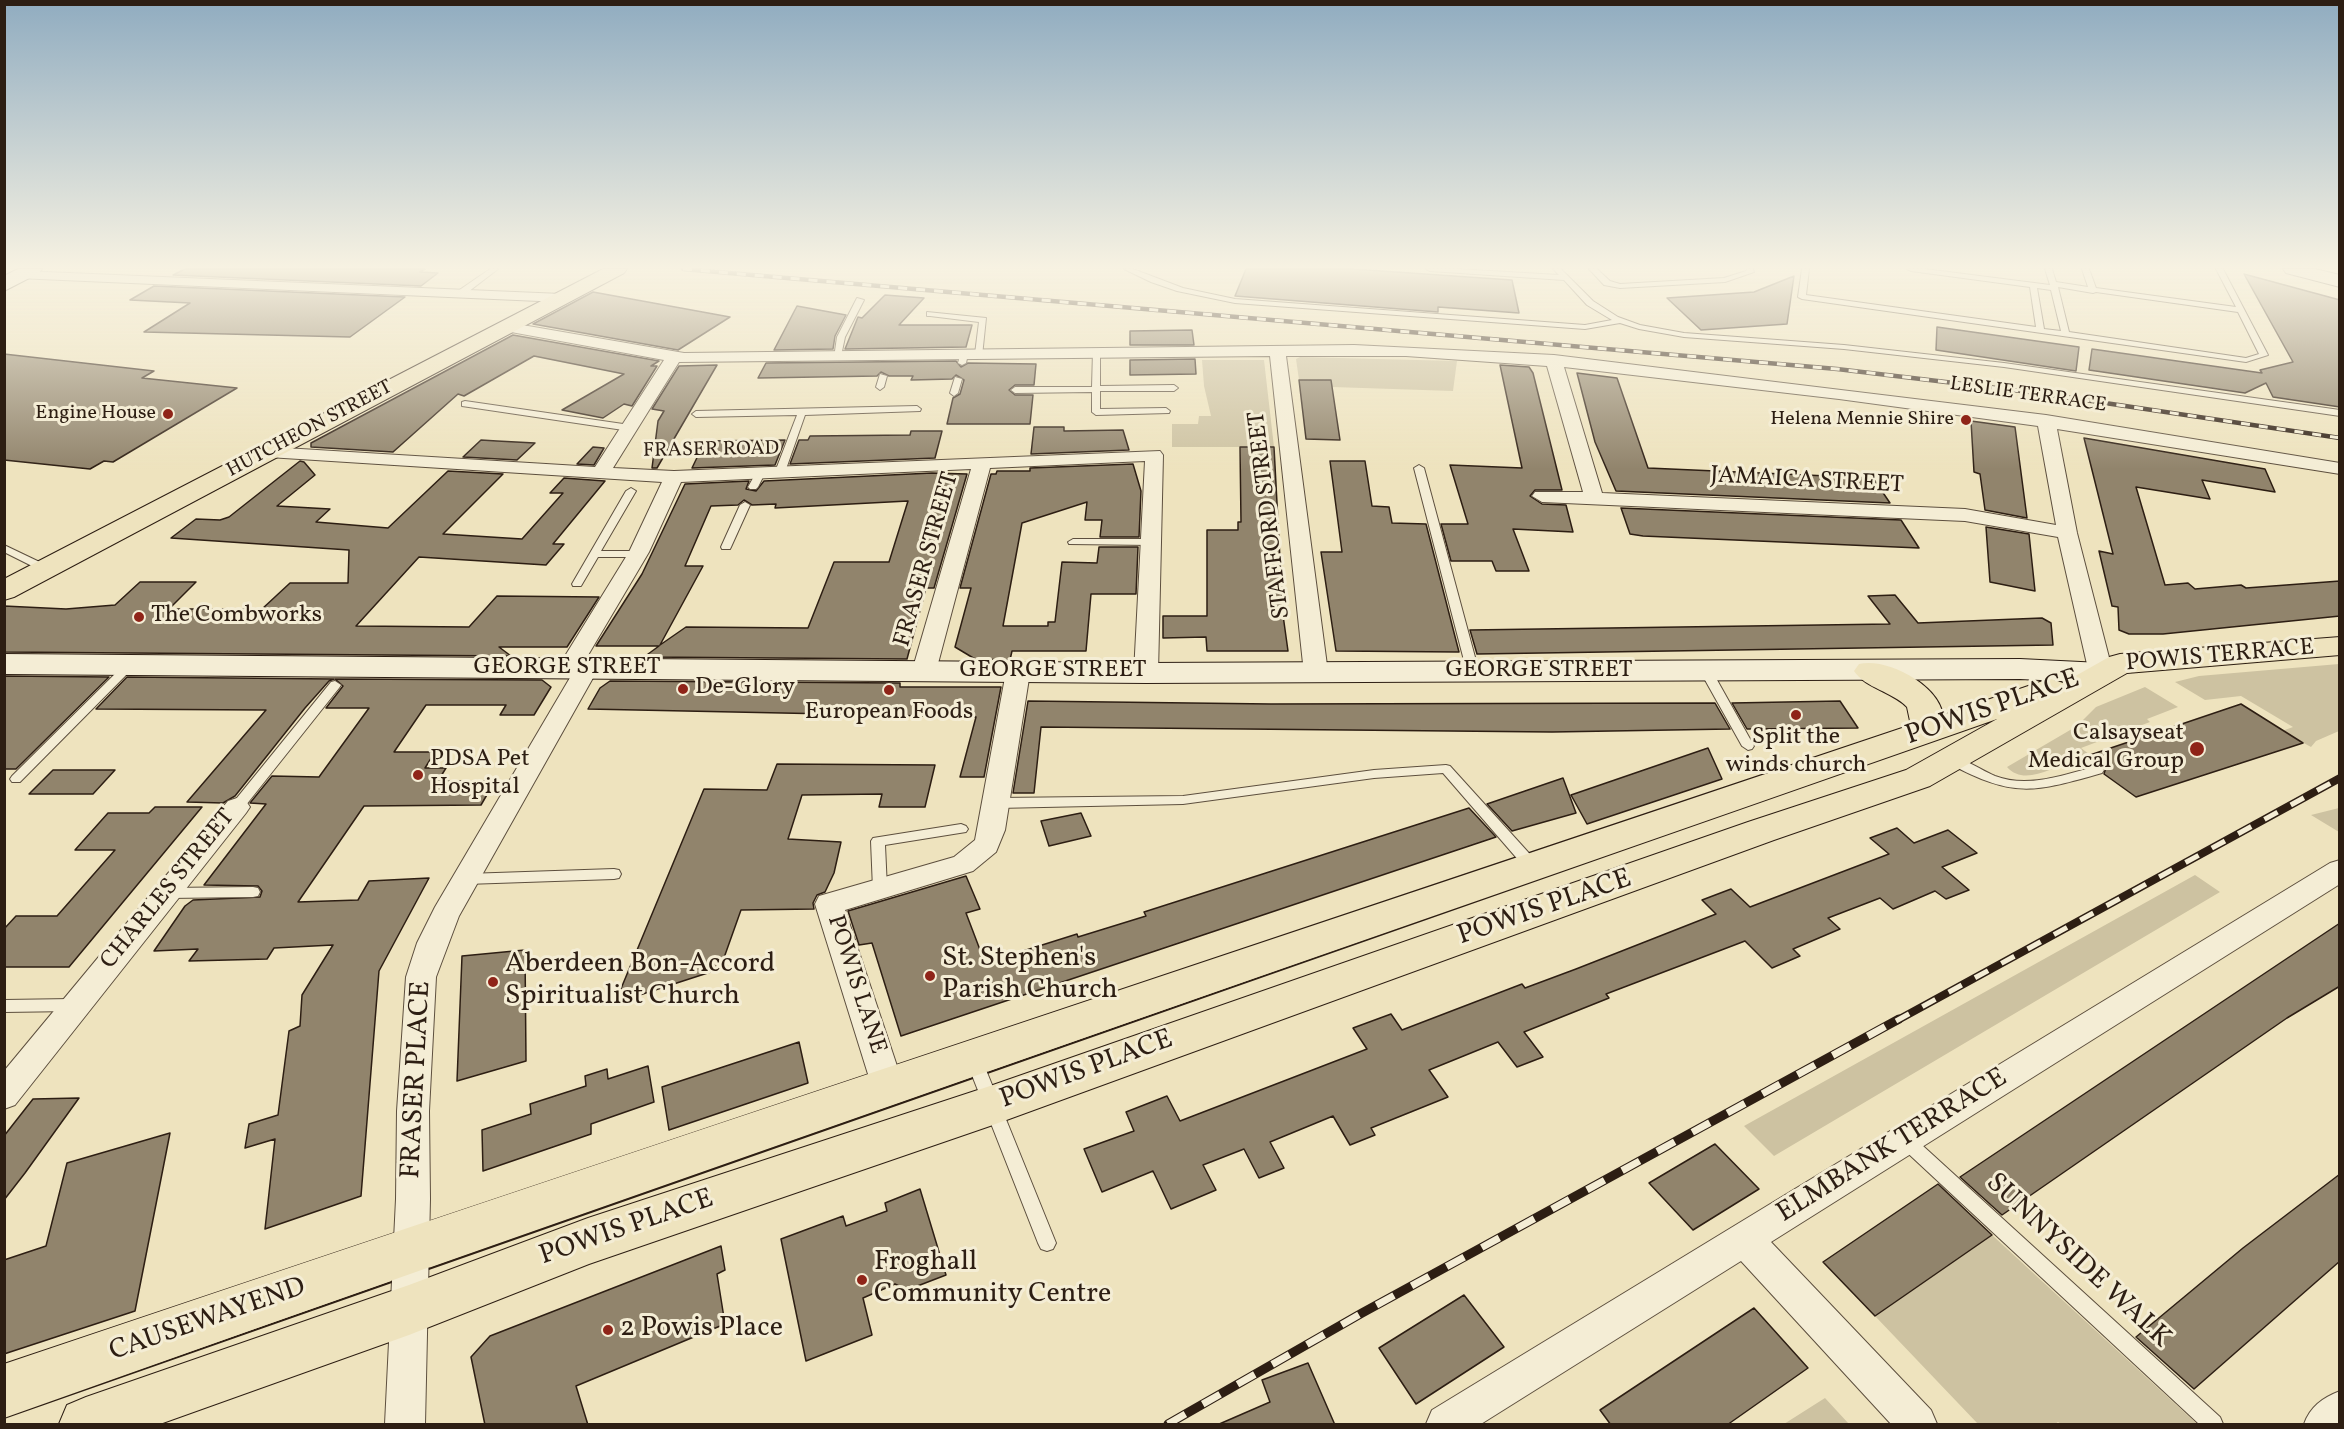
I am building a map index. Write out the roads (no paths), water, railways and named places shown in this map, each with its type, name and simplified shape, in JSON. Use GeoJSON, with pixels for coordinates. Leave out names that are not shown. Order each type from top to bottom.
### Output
{"type":"FeatureCollection","features":[{"type":"Feature","properties":{"kind":"main road","name":"HUTCHEON STREET"},"geometry":{"type":"LineString","coordinates":[[4,591],[489,336]]}},
{"type":"Feature","properties":{"kind":"main road","name":"POWIS TERRACE"},"geometry":{"type":"LineString","coordinates":[[2101,673],[2127,663],[2340,646]]}},
{"type":"Feature","properties":{"kind":"main road"},"geometry":{"type":"LineString","coordinates":[[1870,671],[1901,686],[1920,701],[1926,709],[1936,746]]}},
{"type":"Feature","properties":{"kind":"main road","name":"POWIS PLACE"},"geometry":{"type":"LineString","coordinates":[[411,1252],[655,1165],[974,1059],[1533,867],[1936,746],[2016,699],[2101,673]]}},
{"type":"Feature","properties":{"kind":"main road","name":"POWIS PLACE"},"geometry":{"type":"LineString","coordinates":[[409,1310],[588,1241],[990,1106],[1761,831],[1892,789],[1918,778],[1936,746]]}},
{"type":"Feature","properties":{"kind":"main road","name":"CAUSEWAYEND"},"geometry":{"type":"LineString","coordinates":[[4,1391],[411,1252]]}},
{"type":"Feature","properties":{"kind":"main road"},"geometry":{"type":"LineString","coordinates":[[86,1425],[409,1310]]}},
{"type":"Feature","properties":{"kind":"street","name":"LESLIE TERRACE"},"geometry":{"type":"LineString","coordinates":[[554,336],[674,357],[837,356],[888,359],[1277,351],[1430,352],[1554,360],[2046,420],[2340,469]]}},
{"type":"Feature","properties":{"kind":"street","name":"STAFFORD STREET"},"geometry":{"type":"LineString","coordinates":[[1277,351],[1316,673]]}},
{"type":"Feature","properties":{"kind":"street"},"geometry":{"type":"LineString","coordinates":[[600,473],[674,357]]}},
{"type":"Feature","properties":{"kind":"street"},"geometry":{"type":"LineString","coordinates":[[1554,360],[1594,498]]}},
{"type":"Feature","properties":{"kind":"street"},"geometry":{"type":"LineString","coordinates":[[2046,420],[2067,532],[2101,673]]}},
{"type":"Feature","properties":{"kind":"street","name":"FRASER ROAD"},"geometry":{"type":"LineString","coordinates":[[268,452],[600,473],[756,480],[780,472],[1154,455],[1151,542]]}},
{"type":"Feature","properties":{"kind":"street","name":"FRASER STREET"},"geometry":{"type":"LineString","coordinates":[[924,672],[982,463]]}},
{"type":"Feature","properties":{"kind":"street","name":"FRASER PLACE"},"geometry":{"type":"LineString","coordinates":[[405,1425],[413,1111],[421,977],[432,943],[578,669],[674,477]]}},
{"type":"Feature","properties":{"kind":"street","name":"JAMAICA STREET"},"geometry":{"type":"LineString","coordinates":[[1542,496],[1965,515],[2067,532]]}},
{"type":"Feature","properties":{"kind":"street"},"geometry":{"type":"LineString","coordinates":[[1146,673],[1151,542]]}},
{"type":"Feature","properties":{"kind":"street","name":"GEORGE STREET"},"geometry":{"type":"LineString","coordinates":[[4,664],[1146,673],[2020,669],[2101,673]]}},
{"type":"Feature","properties":{"kind":"street","name":"POWIS LANE"},"geometry":{"type":"LineString","coordinates":[[888,1087],[829,904],[963,864],[987,845],[997,803],[1018,672]]}},
{"type":"Feature","properties":{"kind":"street","name":"CHARLES STREET"},"geometry":{"type":"LineString","coordinates":[[4,1095],[74,1005],[237,807]]}},
{"type":"Feature","properties":{"kind":"street","name":"ELMBANK TERRACE"},"geometry":{"type":"LineString","coordinates":[[1446,1425],[1904,1140],[2334,881]]}},
{"type":"Feature","properties":{"kind":"street"},"geometry":{"type":"LineString","coordinates":[[1745,1240],[1917,1425]]}},
{"type":"Feature","properties":{"kind":"street"},"geometry":{"type":"LineString","coordinates":[[2324,1425],[2340,1410]]}},
{"type":"Feature","properties":{"kind":"lane"},"geometry":{"type":"LineString","coordinates":[[837,356],[842,336]]}},
{"type":"Feature","properties":{"kind":"lane"},"geometry":{"type":"LineString","coordinates":[[968,357],[977,336]]}},
{"type":"Feature","properties":{"kind":"lane"},"geometry":{"type":"LineString","coordinates":[[1692,336],[1946,358],[2340,412]]}},
{"type":"Feature","properties":{"kind":"lane"},"geometry":{"type":"LineString","coordinates":[[2078,336],[2246,360],[2264,355],[2254,336]]}},
{"type":"Feature","properties":{"kind":"lane"},"geometry":{"type":"LineString","coordinates":[[1096,353],[1096,412],[1166,411]]}},
{"type":"Feature","properties":{"kind":"lane"},"geometry":{"type":"LineString","coordinates":[[880,387],[883,376]]}},
{"type":"Feature","properties":{"kind":"lane"},"geometry":{"type":"LineString","coordinates":[[954,393],[958,379]]}},
{"type":"Feature","properties":{"kind":"lane"},"geometry":{"type":"LineString","coordinates":[[1015,390],[1174,388]]}},
{"type":"Feature","properties":{"kind":"lane"},"geometry":{"type":"LineString","coordinates":[[465,404],[630,428]]}},
{"type":"Feature","properties":{"kind":"lane"},"geometry":{"type":"LineString","coordinates":[[696,414],[917,409]]}},
{"type":"Feature","properties":{"kind":"lane"},"geometry":{"type":"LineString","coordinates":[[780,472],[802,412]]}},
{"type":"Feature","properties":{"kind":"lane"},"geometry":{"type":"LineString","coordinates":[[1419,468],[1473,672]]}},
{"type":"Feature","properties":{"kind":"lane"},"geometry":{"type":"LineString","coordinates":[[577,585],[631,491]]}},
{"type":"Feature","properties":{"kind":"lane"},"geometry":{"type":"LineString","coordinates":[[726,547],[746,505]]}},
{"type":"Feature","properties":{"kind":"lane"},"geometry":{"type":"LineString","coordinates":[[1073,542],[1151,542]]}},
{"type":"Feature","properties":{"kind":"lane"},"geometry":{"type":"LineString","coordinates":[[4,548],[46,569]]}},
{"type":"Feature","properties":{"kind":"lane"},"geometry":{"type":"LineString","coordinates":[[595,554],[637,554]]}},
{"type":"Feature","properties":{"kind":"lane"},"geometry":{"type":"LineString","coordinates":[[16,779],[130,665]]}},
{"type":"Feature","properties":{"kind":"lane"},"geometry":{"type":"LineString","coordinates":[[1706,671],[1748,746]]}},
{"type":"Feature","properties":{"kind":"lane","name":"CHARLES STREET"},"geometry":{"type":"LineString","coordinates":[[237,807],[335,685]]}},
{"type":"Feature","properties":{"kind":"lane"},"geometry":{"type":"LineString","coordinates":[[1936,746],[1996,783],[2031,787],[2047,794]]}},
{"type":"Feature","properties":{"kind":"lane"},"geometry":{"type":"LineString","coordinates":[[997,803],[1183,800],[1374,774],[1446,769],[1533,867]]}},
{"type":"Feature","properties":{"kind":"lane"},"geometry":{"type":"LineString","coordinates":[[2031,787],[2098,770]]}},
{"type":"Feature","properties":{"kind":"lane"},"geometry":{"type":"LineString","coordinates":[[880,889],[878,841],[961,829]]}},
{"type":"Feature","properties":{"kind":"lane"},"geometry":{"type":"LineString","coordinates":[[466,879],[614,874]]}},
{"type":"Feature","properties":{"kind":"lane"},"geometry":{"type":"LineString","coordinates":[[166,893],[253,892]]}},
{"type":"Feature","properties":{"kind":"lane"},"geometry":{"type":"LineString","coordinates":[[4,1006],[74,1005]]}},
{"type":"Feature","properties":{"kind":"lane"},"geometry":{"type":"LineString","coordinates":[[974,1059],[990,1106],[1047,1243]]}},
{"type":"Feature","properties":{"kind":"lane","name":"SUNNYSIDE WALK"},"geometry":{"type":"LineString","coordinates":[[1904,1140],[2213,1425]]}},
{"type":"Feature","properties":{"kind":"railway"},"geometry":{"type":"LineString","coordinates":[[1453,336],[1837,369],[2038,393],[2340,438]]}},
{"type":"Feature","properties":{"kind":"railway"},"geometry":{"type":"LineString","coordinates":[[1896,1021],[2340,778]]}},
{"type":"Feature","properties":{"kind":"railway"},"geometry":{"type":"LineString","coordinates":[[1168,1424],[1362,1313],[1899,1019]]}},
{"type":"Feature","properties":{"kind":"place","name":"Engine House"},"geometry":{"type":"Point","coordinates":[168,414]}},
{"type":"Feature","properties":{"kind":"place","name":"Helena Mennie Shire"},"geometry":{"type":"Point","coordinates":[1966,420]}},
{"type":"Feature","properties":{"kind":"place","name":"The Combworks"},"geometry":{"type":"Point","coordinates":[139,617]}},
{"type":"Feature","properties":{"kind":"place","name":"De-Glory"},"geometry":{"type":"Point","coordinates":[683,689]}},
{"type":"Feature","properties":{"kind":"place","name":"European Foods"},"geometry":{"type":"Point","coordinates":[889,690]}},
{"type":"Feature","properties":{"kind":"place","name":"Split the winds church"},"geometry":{"type":"Point","coordinates":[1796,715]}},
{"type":"Feature","properties":{"kind":"place","name":"Calsayseat Medical Group"},"geometry":{"type":"Point","coordinates":[2197,749]}},
{"type":"Feature","properties":{"kind":"place","name":"PDSA Pet Hospital"},"geometry":{"type":"Point","coordinates":[418,775]}},
{"type":"Feature","properties":{"kind":"place","name":"St. Stephen's Parish Church"},"geometry":{"type":"Point","coordinates":[930,976]}},
{"type":"Feature","properties":{"kind":"place","name":"Aberdeen Bon-Accord Spiritualist Church"},"geometry":{"type":"Point","coordinates":[493,982]}},
{"type":"Feature","properties":{"kind":"place","name":"Froghall Community Centre"},"geometry":{"type":"Point","coordinates":[862,1280]}},
{"type":"Feature","properties":{"kind":"place","name":"2 Powis Place"},"geometry":{"type":"Point","coordinates":[608,1330]}}]}
